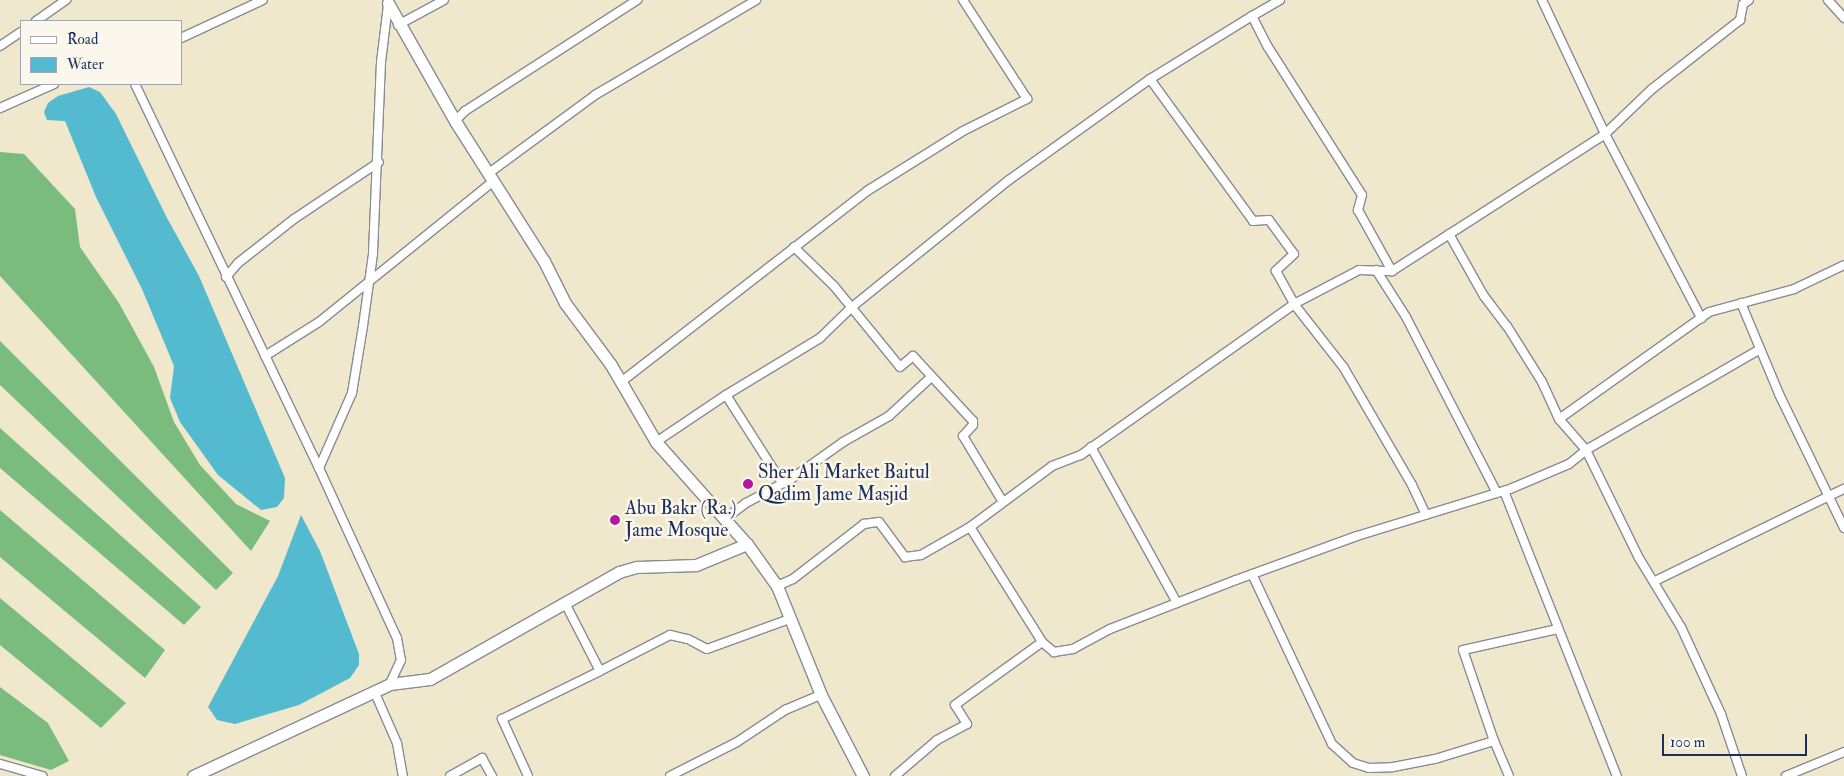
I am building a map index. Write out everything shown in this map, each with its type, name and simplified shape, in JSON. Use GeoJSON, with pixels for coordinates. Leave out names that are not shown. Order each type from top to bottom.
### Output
{"type":"FeatureCollection","features":[{"type":"Feature","properties":{"kind":"street"},"geometry":{"type":"LineString","coordinates":[[37,20],[66,0]]}},
{"type":"Feature","properties":{"kind":"street"},"geometry":{"type":"LineString","coordinates":[[182,38],[263,0]]}},
{"type":"Feature","properties":{"kind":"street"},"geometry":{"type":"LineString","coordinates":[[398,25],[444,0]]}},
{"type":"Feature","properties":{"kind":"street"},"geometry":{"type":"LineString","coordinates":[[455,121],[465,111],[637,0]]}},
{"type":"Feature","properties":{"kind":"street"},"geometry":{"type":"LineString","coordinates":[[265,356],[319,322],[369,282],[491,177],[596,95],[756,0]]}},
{"type":"Feature","properties":{"kind":"street"},"geometry":{"type":"LineString","coordinates":[[621,382],[867,191],[963,131],[1027,99],[963,0]]}},
{"type":"Feature","properties":{"kind":"street"},"geometry":{"type":"LineString","coordinates":[[656,442],[726,395],[791,358],[820,338],[852,307],[1009,180],[1150,79],[1280,0]]}},
{"type":"Feature","properties":{"kind":"street"},"geometry":{"type":"LineString","coordinates":[[1542,0],[1605,134],[1701,318]]}},
{"type":"Feature","properties":{"kind":"street"},"geometry":{"type":"LineString","coordinates":[[777,586],[793,579],[864,524],[879,522],[905,557],[921,555],[970,527],[1052,466],[1091,447],[1294,304],[1360,270],[1392,271],[1605,134],[1652,89],[1740,20],[1743,4],[1749,0]]}},
{"type":"Feature","properties":{"kind":"street"},"geometry":{"type":"LineString","coordinates":[[1828,0],[1844,18]]}},
{"type":"Feature","properties":{"kind":"street"},"geometry":{"type":"LineString","coordinates":[[388,2],[398,25],[455,121],[544,261],[565,303],[621,382],[656,442],[726,518],[777,586],[792,618],[821,695],[863,776]]}},
{"type":"Feature","properties":{"kind":"street"},"geometry":{"type":"LineString","coordinates":[[319,468],[352,393],[369,282],[379,162],[381,62],[388,2]]}},
{"type":"Feature","properties":{"kind":"street"},"geometry":{"type":"LineString","coordinates":[[1252,16],[1268,47],[1362,196],[1358,210],[1392,271]]}},
{"type":"Feature","properties":{"kind":"street"},"geometry":{"type":"LineString","coordinates":[[0,46],[20,33]]}},
{"type":"Feature","properties":{"kind":"street"},"geometry":{"type":"LineString","coordinates":[[1150,79],[1253,221],[1270,220],[1294,254],[1276,271],[1294,304],[1344,368],[1412,485],[1426,515]]}},
{"type":"Feature","properties":{"kind":"street"},"geometry":{"type":"LineString","coordinates":[[0,108],[52,85]]}},
{"type":"Feature","properties":{"kind":"street"},"geometry":{"type":"LineString","coordinates":[[135,85],[319,468],[397,638],[401,660],[390,684]]}},
{"type":"Feature","properties":{"kind":"street"},"geometry":{"type":"LineString","coordinates":[[226,277],[238,263],[294,219],[379,162]]}},
{"type":"Feature","properties":{"kind":"street"},"geometry":{"type":"LineString","coordinates":[[1449,234],[1484,296],[1507,326],[1542,382],[1559,419],[1586,450],[1639,558],[1656,580],[1722,714],[1742,776]]}},
{"type":"Feature","properties":{"kind":"street"},"geometry":{"type":"LineString","coordinates":[[794,247],[852,307],[900,367],[913,356],[930,378],[973,421],[973,425],[964,436],[1003,502]]}},
{"type":"Feature","properties":{"kind":"street"},"geometry":{"type":"LineString","coordinates":[[1559,419],[1710,312],[1794,289],[1844,265]]}},
{"type":"Feature","properties":{"kind":"street"},"geometry":{"type":"LineString","coordinates":[[1376,270],[1406,317],[1501,492],[1617,776]]}},
{"type":"Feature","properties":{"kind":"street"},"geometry":{"type":"LineString","coordinates":[[1741,303],[1760,349],[1844,528]]}},
{"type":"Feature","properties":{"kind":"street"},"geometry":{"type":"LineString","coordinates":[[970,527],[1042,642],[1054,652],[1073,649],[1110,630],[1252,574],[1426,515],[1501,492],[1569,464],[1586,450],[1760,349]]}},
{"type":"Feature","properties":{"kind":"street"},"geometry":{"type":"LineString","coordinates":[[726,518],[888,416],[930,378]]}},
{"type":"Feature","properties":{"kind":"street"},"geometry":{"type":"LineString","coordinates":[[726,395],[782,483]]}},
{"type":"Feature","properties":{"kind":"street"},"geometry":{"type":"LineString","coordinates":[[1091,447],[1178,603]]}},
{"type":"Feature","properties":{"kind":"street"},"geometry":{"type":"LineString","coordinates":[[1656,580],[1827,495],[1844,489]]}},
{"type":"Feature","properties":{"kind":"street"},"geometry":{"type":"LineString","coordinates":[[193,776],[375,693],[390,684],[430,679],[620,572],[637,567],[696,565],[747,544]]}},
{"type":"Feature","properties":{"kind":"street"},"geometry":{"type":"LineString","coordinates":[[1252,574],[1332,744],[1353,763],[1369,768],[1393,767],[1435,759],[1494,741]]}},
{"type":"Feature","properties":{"kind":"street"},"geometry":{"type":"LineString","coordinates":[[565,602],[600,671]]}},
{"type":"Feature","properties":{"kind":"street"},"geometry":{"type":"LineString","coordinates":[[528,776],[502,720],[670,636],[688,639],[707,649],[792,618]]}},
{"type":"Feature","properties":{"kind":"street"},"geometry":{"type":"LineString","coordinates":[[1510,776],[1494,741],[1463,650],[1558,629]]}},
{"type":"Feature","properties":{"kind":"street"},"geometry":{"type":"LineString","coordinates":[[895,776],[937,740],[967,724],[955,705],[1042,642]]}},
{"type":"Feature","properties":{"kind":"street"},"geometry":{"type":"LineString","coordinates":[[375,693],[397,743],[403,776]]}},
{"type":"Feature","properties":{"kind":"street"},"geometry":{"type":"LineString","coordinates":[[670,776],[737,742],[785,710],[821,695]]}},
{"type":"Feature","properties":{"kind":"street"},"geometry":{"type":"LineString","coordinates":[[1786,776],[1844,752]]}},
{"type":"Feature","properties":{"kind":"street"},"geometry":{"type":"LineString","coordinates":[[450,776],[482,758],[492,776]]}},
{"type":"Feature","properties":{"kind":"street"},"geometry":{"type":"LineString","coordinates":[[0,764],[42,776]]}},
{"type":"Feature","properties":{"kind":"green space"},"geometry":{"type":"Polygon","coordinates":[[[0,152],[24,154],[75,209],[80,247],[119,303],[154,367],[174,422],[200,465],[236,504],[270,521],[251,551],[0,276],[0,152]]]}},
{"type":"Feature","properties":{"kind":"green space"},"geometry":{"type":"Polygon","coordinates":[[[0,341],[233,573],[216,590],[0,385],[0,341]]]}},
{"type":"Feature","properties":{"kind":"green space"},"geometry":{"type":"Polygon","coordinates":[[[0,428],[201,607],[184,625],[0,468],[0,428]]]}},
{"type":"Feature","properties":{"kind":"green space"},"geometry":{"type":"Polygon","coordinates":[[[0,510],[165,650],[145,678],[0,557],[0,510]]]}},
{"type":"Feature","properties":{"kind":"green space"},"geometry":{"type":"Polygon","coordinates":[[[0,598],[126,703],[101,728],[0,645],[0,598]]]}},
{"type":"Feature","properties":{"kind":"green space"},"geometry":{"type":"Polygon","coordinates":[[[0,687],[48,723],[69,761],[51,770],[0,755],[0,687]]]}},
{"type":"Feature","properties":{"kind":"water"},"geometry":{"type":"Polygon","coordinates":[[[89,87],[100,92],[116,114],[166,216],[199,276],[285,478],[284,498],[277,507],[261,510],[218,475],[180,422],[170,398],[174,366],[142,289],[96,197],[65,121],[47,120],[44,112],[48,103],[58,96],[89,87]]]}},
{"type":"Feature","properties":{"kind":"water"},"geometry":{"type":"Polygon","coordinates":[[[301,515],[320,551],[359,654],[359,665],[350,678],[299,705],[235,724],[217,720],[208,707],[278,576],[301,515]]]}},
{"type":"Feature","properties":{"kind":"place","name":"Sher Ali Market Baitul Qadim Jame Masjid"},"geometry":{"type":"Point","coordinates":[748,484]}},
{"type":"Feature","properties":{"kind":"place","name":"Abu Bakr (Ra.) Jame Mosque"},"geometry":{"type":"Point","coordinates":[615,520]}}]}
